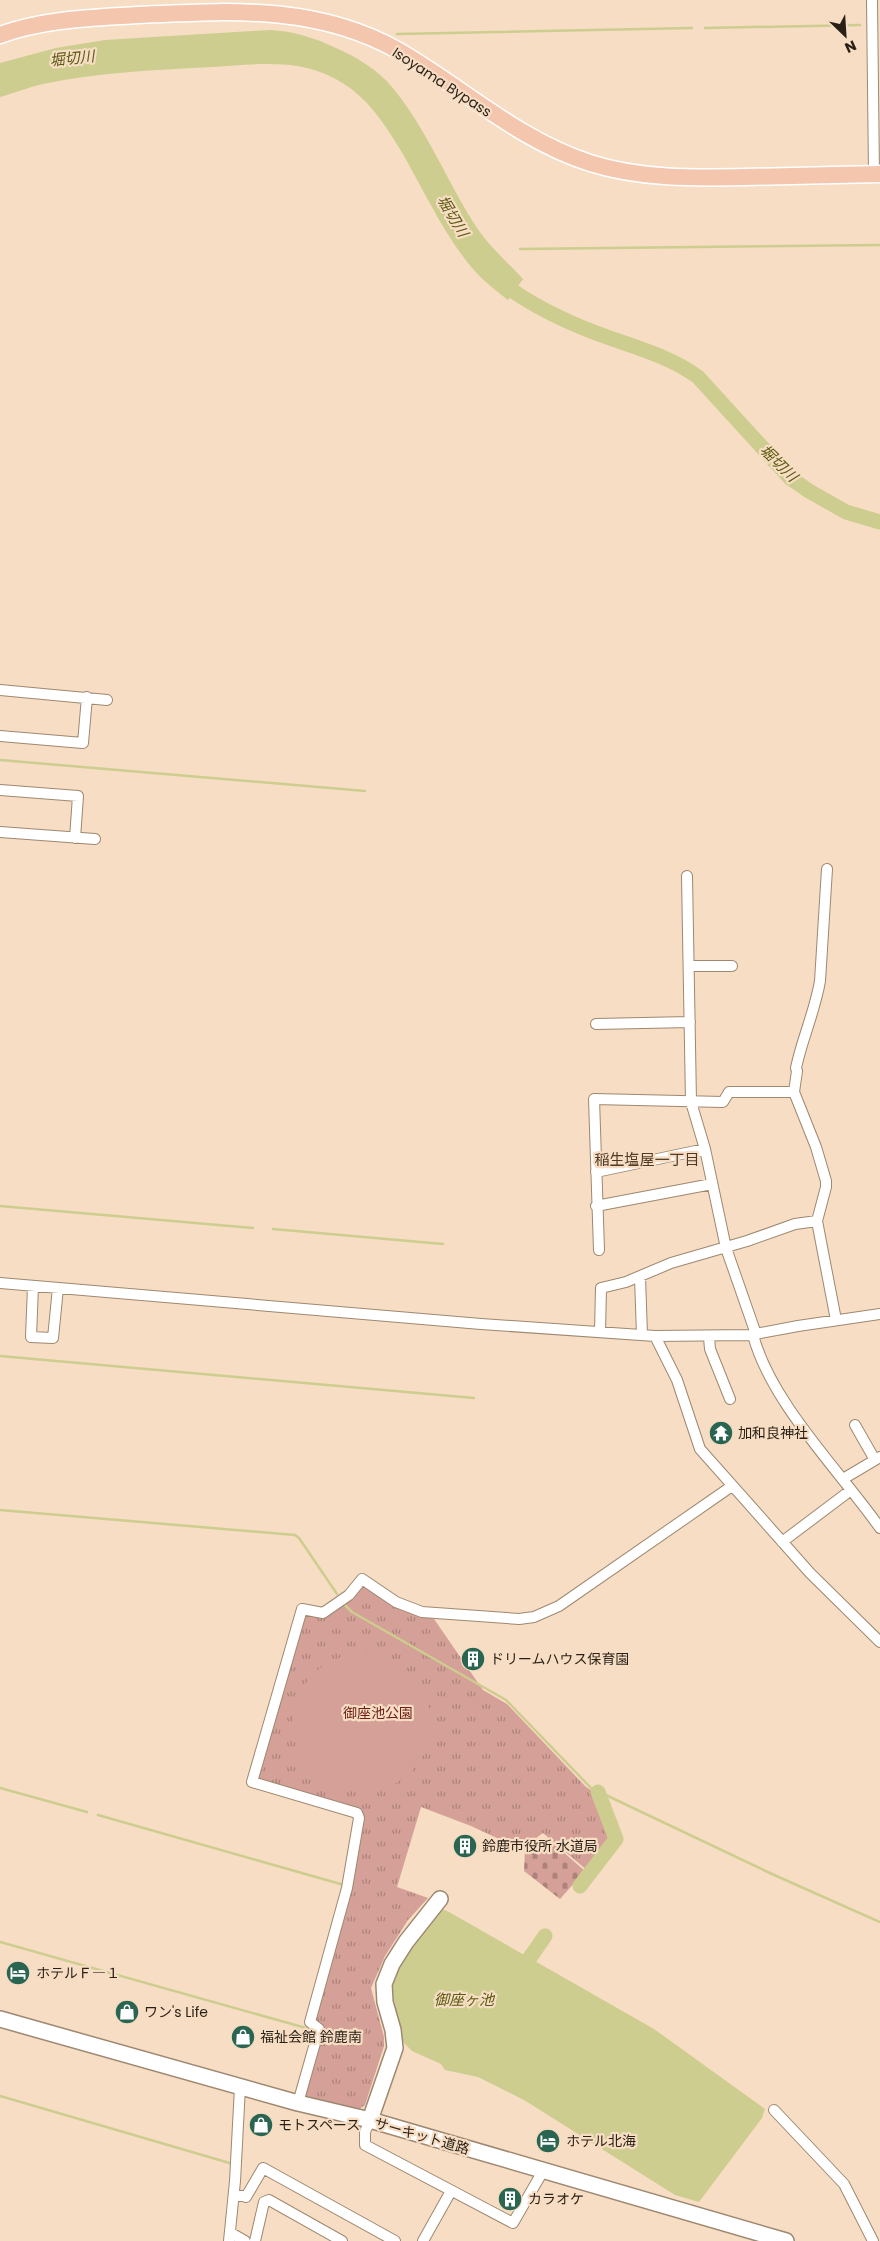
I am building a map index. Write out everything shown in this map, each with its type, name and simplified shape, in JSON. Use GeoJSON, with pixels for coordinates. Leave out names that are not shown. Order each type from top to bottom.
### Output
{"type":"FeatureCollection","features":[{"type":"Feature","properties":{"kind":"main road","name":"Isoyama Bypass"},"geometry":{"type":"LineString","coordinates":[[0,35],[52,22],[87,18],[232,11],[269,12],[295,16],[337,26],[373,38],[424,67],[523,133],[557,150],[593,164],[659,176],[704,178],[877,174]]}},
{"type":"Feature","properties":{"kind":"street"},"geometry":{"type":"LineString","coordinates":[[872,0],[877,174]]}},
{"type":"Feature","properties":{"kind":"street"},"geometry":{"type":"LineString","coordinates":[[0,690],[107,700]]}},
{"type":"Feature","properties":{"kind":"street"},"geometry":{"type":"LineString","coordinates":[[0,736],[83,743],[86,697]]}},
{"type":"Feature","properties":{"kind":"street"},"geometry":{"type":"LineString","coordinates":[[0,790],[78,796],[75,838]]}},
{"type":"Feature","properties":{"kind":"street"},"geometry":{"type":"LineString","coordinates":[[0,832],[95,839]]}},
{"type":"Feature","properties":{"kind":"street"},"geometry":{"type":"LineString","coordinates":[[827,870],[820,981],[816,1002],[800,1046],[794,1092],[816,1147],[826,1181],[817,1221],[836,1320]]}},
{"type":"Feature","properties":{"kind":"street"},"geometry":{"type":"LineString","coordinates":[[688,876],[691,1102],[705,1149],[726,1248],[755,1335],[757,1350],[783,1397],[808,1434],[879,1526]]}},
{"type":"Feature","properties":{"kind":"street"},"geometry":{"type":"LineString","coordinates":[[689,966],[732,966]]}},
{"type":"Feature","properties":{"kind":"street"},"geometry":{"type":"LineString","coordinates":[[596,1024],[690,1022]]}},
{"type":"Feature","properties":{"kind":"street"},"geometry":{"type":"LineString","coordinates":[[599,1250],[596,1206],[594,1099],[723,1102],[730,1092],[794,1092]]}},
{"type":"Feature","properties":{"kind":"street"},"geometry":{"type":"LineString","coordinates":[[596,1172],[705,1149]]}},
{"type":"Feature","properties":{"kind":"street"},"geometry":{"type":"LineString","coordinates":[[596,1206],[712,1184]]}},
{"type":"Feature","properties":{"kind":"street"},"geometry":{"type":"LineString","coordinates":[[600,1332],[601,1288],[640,1277],[671,1263],[726,1248],[795,1224],[817,1221]]}},
{"type":"Feature","properties":{"kind":"street"},"geometry":{"type":"LineString","coordinates":[[640,1277],[642,1335]]}},
{"type":"Feature","properties":{"kind":"street"},"geometry":{"type":"LineString","coordinates":[[0,1283],[481,1324],[656,1336],[709,1337],[755,1335],[880,1314]]}},
{"type":"Feature","properties":{"kind":"street"},"geometry":{"type":"LineString","coordinates":[[33,1286],[30,1337],[53,1338],[58,1288]]}},
{"type":"Feature","properties":{"kind":"street"},"geometry":{"type":"LineString","coordinates":[[656,1336],[677,1380],[700,1449],[810,1573],[880,1642]]}},
{"type":"Feature","properties":{"kind":"street"},"geometry":{"type":"LineString","coordinates":[[709,1337],[710,1350],[730,1399]]}},
{"type":"Feature","properties":{"kind":"street"},"geometry":{"type":"LineString","coordinates":[[843,1479],[877,1458],[855,1424]]}},
{"type":"Feature","properties":{"kind":"street"},"geometry":{"type":"LineString","coordinates":[[298,2103],[319,2030],[310,2022],[347,1888],[359,1818],[357,1813],[252,1782],[302,1609],[323,1613],[349,1595],[362,1579],[396,1602],[422,1612],[520,1619],[534,1617],[559,1606],[732,1486]]}},
{"type":"Feature","properties":{"kind":"street"},"geometry":{"type":"LineString","coordinates":[[782,1542],[851,1490]]}},
{"type":"Feature","properties":{"kind":"street"},"geometry":{"type":"LineString","coordinates":[[440,1899],[406,1942],[392,1964],[384,1984],[385,2002],[393,2030],[394,2048],[365,2132],[365,2145],[513,2223],[543,2171]]}},
{"type":"Feature","properties":{"kind":"street","name":"サーキット道路"},"geometry":{"type":"LineString","coordinates":[[0,2019],[298,2103],[370,2120],[786,2241]]}},
{"type":"Feature","properties":{"kind":"street"},"geometry":{"type":"LineString","coordinates":[[240,2087],[230,2237],[245,2241]]}},
{"type":"Feature","properties":{"kind":"street"},"geometry":{"type":"LineString","coordinates":[[774,2110],[844,2184],[874,2241]]}},
{"type":"Feature","properties":{"kind":"street"},"geometry":{"type":"LineString","coordinates":[[234,2194],[246,2198],[263,2168],[395,2241]]}},
{"type":"Feature","properties":{"kind":"street"},"geometry":{"type":"LineString","coordinates":[[423,2241],[451,2191]]}},
{"type":"Feature","properties":{"kind":"street"},"geometry":{"type":"LineString","coordinates":[[255,2241],[264,2202],[269,2200],[342,2241]]}},
{"type":"Feature","properties":{"kind":"green space","name":"御座池公園"},"geometry":{"type":"Polygon","coordinates":[[[362,1586],[410,1613],[434,1619],[483,1690],[507,1704],[586,1787],[597,1794],[596,1799],[601,1805],[613,1839],[588,1871],[543,1833],[521,1849],[471,1826],[421,1807],[397,1887],[428,1898],[408,1920],[385,1956],[371,1988],[384,2037],[384,2046],[365,2105],[358,2110],[303,2095],[315,2018],[363,1818],[259,1782],[256,1776],[302,1614],[319,1617],[326,1615],[362,1586]]]}},
{"type":"Feature","properties":{"kind":"green space"},"geometry":{"type":"Polygon","coordinates":[[[362,1654],[388,1660],[411,1674],[425,1697],[431,1723],[425,1749],[411,1772],[388,1786],[362,1792],[336,1786],[313,1772],[299,1749],[293,1723],[299,1697],[313,1674],[336,1660],[362,1654]]]}},
{"type":"Feature","properties":{"kind":"green space"},"geometry":{"type":"Polygon","coordinates":[[[547,1838],[585,1871],[560,1899],[524,1871],[525,1850],[547,1838]]]}},
{"type":"Feature","properties":{"kind":"water"},"geometry":{"type":"Polygon","coordinates":[[[270,30],[304,36],[351,55],[366,64],[392,87],[416,120],[477,228],[493,248],[523,279],[508,300],[483,279],[462,255],[386,127],[373,110],[352,89],[326,74],[307,68],[272,64],[106,74],[38,85],[0,97],[0,63],[56,48],[105,40],[270,30]]]}},
{"type":"Feature","properties":{"kind":"water","name":"御座ヶ池"},"geometry":{"type":"Polygon","coordinates":[[[440,1908],[654,2029],[765,2109],[762,2118],[699,2202],[675,2195],[524,2100],[478,2077],[445,2070],[441,2064],[412,2051],[403,2042],[391,1986],[401,1960],[440,1908]]]}},
{"type":"Feature","properties":{"kind":"waterway"},"geometry":{"type":"LineString","coordinates":[[705,28],[860,25]]}},
{"type":"Feature","properties":{"kind":"waterway"},"geometry":{"type":"LineString","coordinates":[[397,34],[692,28]]}},
{"type":"Feature","properties":{"kind":"waterway"},"geometry":{"type":"LineString","coordinates":[[520,249],[880,245]]}},
{"type":"Feature","properties":{"kind":"waterway","name":"堀切川"},"geometry":{"type":"LineString","coordinates":[[498,280],[521,296],[558,317],[662,357],[686,369],[698,377],[790,478],[846,512],[880,522]]}},
{"type":"Feature","properties":{"kind":"waterway"},"geometry":{"type":"LineString","coordinates":[[0,760],[365,791]]}},
{"type":"Feature","properties":{"kind":"waterway"},"geometry":{"type":"LineString","coordinates":[[0,1206],[253,1228]]}},
{"type":"Feature","properties":{"kind":"waterway"},"geometry":{"type":"LineString","coordinates":[[273,1229],[443,1244]]}},
{"type":"Feature","properties":{"kind":"waterway"},"geometry":{"type":"LineString","coordinates":[[0,1356],[474,1398]]}},
{"type":"Feature","properties":{"kind":"waterway"},"geometry":{"type":"LineString","coordinates":[[0,1510],[295,1535],[299,1538],[337,1594]]}},
{"type":"Feature","properties":{"kind":"waterway"},"geometry":{"type":"LineString","coordinates":[[344,1604],[352,1612],[506,1700],[591,1788],[772,1874],[880,1922]]}},
{"type":"Feature","properties":{"kind":"waterway"},"geometry":{"type":"LineString","coordinates":[[0,1788],[87,1812]]}},
{"type":"Feature","properties":{"kind":"waterway"},"geometry":{"type":"LineString","coordinates":[[580,1886],[616,1839],[598,1792]]}},
{"type":"Feature","properties":{"kind":"waterway"},"geometry":{"type":"LineString","coordinates":[[98,1815],[344,1885]]}},
{"type":"Feature","properties":{"kind":"waterway"},"geometry":{"type":"LineString","coordinates":[[529,1959],[545,1936]]}},
{"type":"Feature","properties":{"kind":"waterway"},"geometry":{"type":"LineString","coordinates":[[0,1942],[313,2030]]}},
{"type":"Feature","properties":{"kind":"waterway"},"geometry":{"type":"LineString","coordinates":[[0,2096],[233,2164]]}},
{"type":"Feature","properties":{"kind":"place","name":"加和良神社"},"geometry":{"type":"Point","coordinates":[721,1433]}},
{"type":"Feature","properties":{"kind":"place","name":"ドリームハウス保育園"},"geometry":{"type":"Point","coordinates":[473,1659]}},
{"type":"Feature","properties":{"kind":"place","name":"鈴鹿市役所 水道局"},"geometry":{"type":"Point","coordinates":[465,1846]}},
{"type":"Feature","properties":{"kind":"place","name":"ホテルＦ―１"},"geometry":{"type":"Point","coordinates":[18,1973]}},
{"type":"Feature","properties":{"kind":"place","name":"ワン's Life"},"geometry":{"type":"Point","coordinates":[127,2012]}},
{"type":"Feature","properties":{"kind":"place","name":"福祉会館 鈴鹿南"},"geometry":{"type":"Point","coordinates":[243,2037]}},
{"type":"Feature","properties":{"kind":"place","name":"モトスペース"},"geometry":{"type":"Point","coordinates":[261,2125]}},
{"type":"Feature","properties":{"kind":"place","name":"ホテル北海"},"geometry":{"type":"Point","coordinates":[548,2141]}},
{"type":"Feature","properties":{"kind":"place","name":"カラオケ"},"geometry":{"type":"Point","coordinates":[510,2199]}},
{"type":"Feature","properties":{"kind":"district","name":"稲生塩屋一丁目"},"geometry":{"type":"Point","coordinates":[647,1159]}}]}
